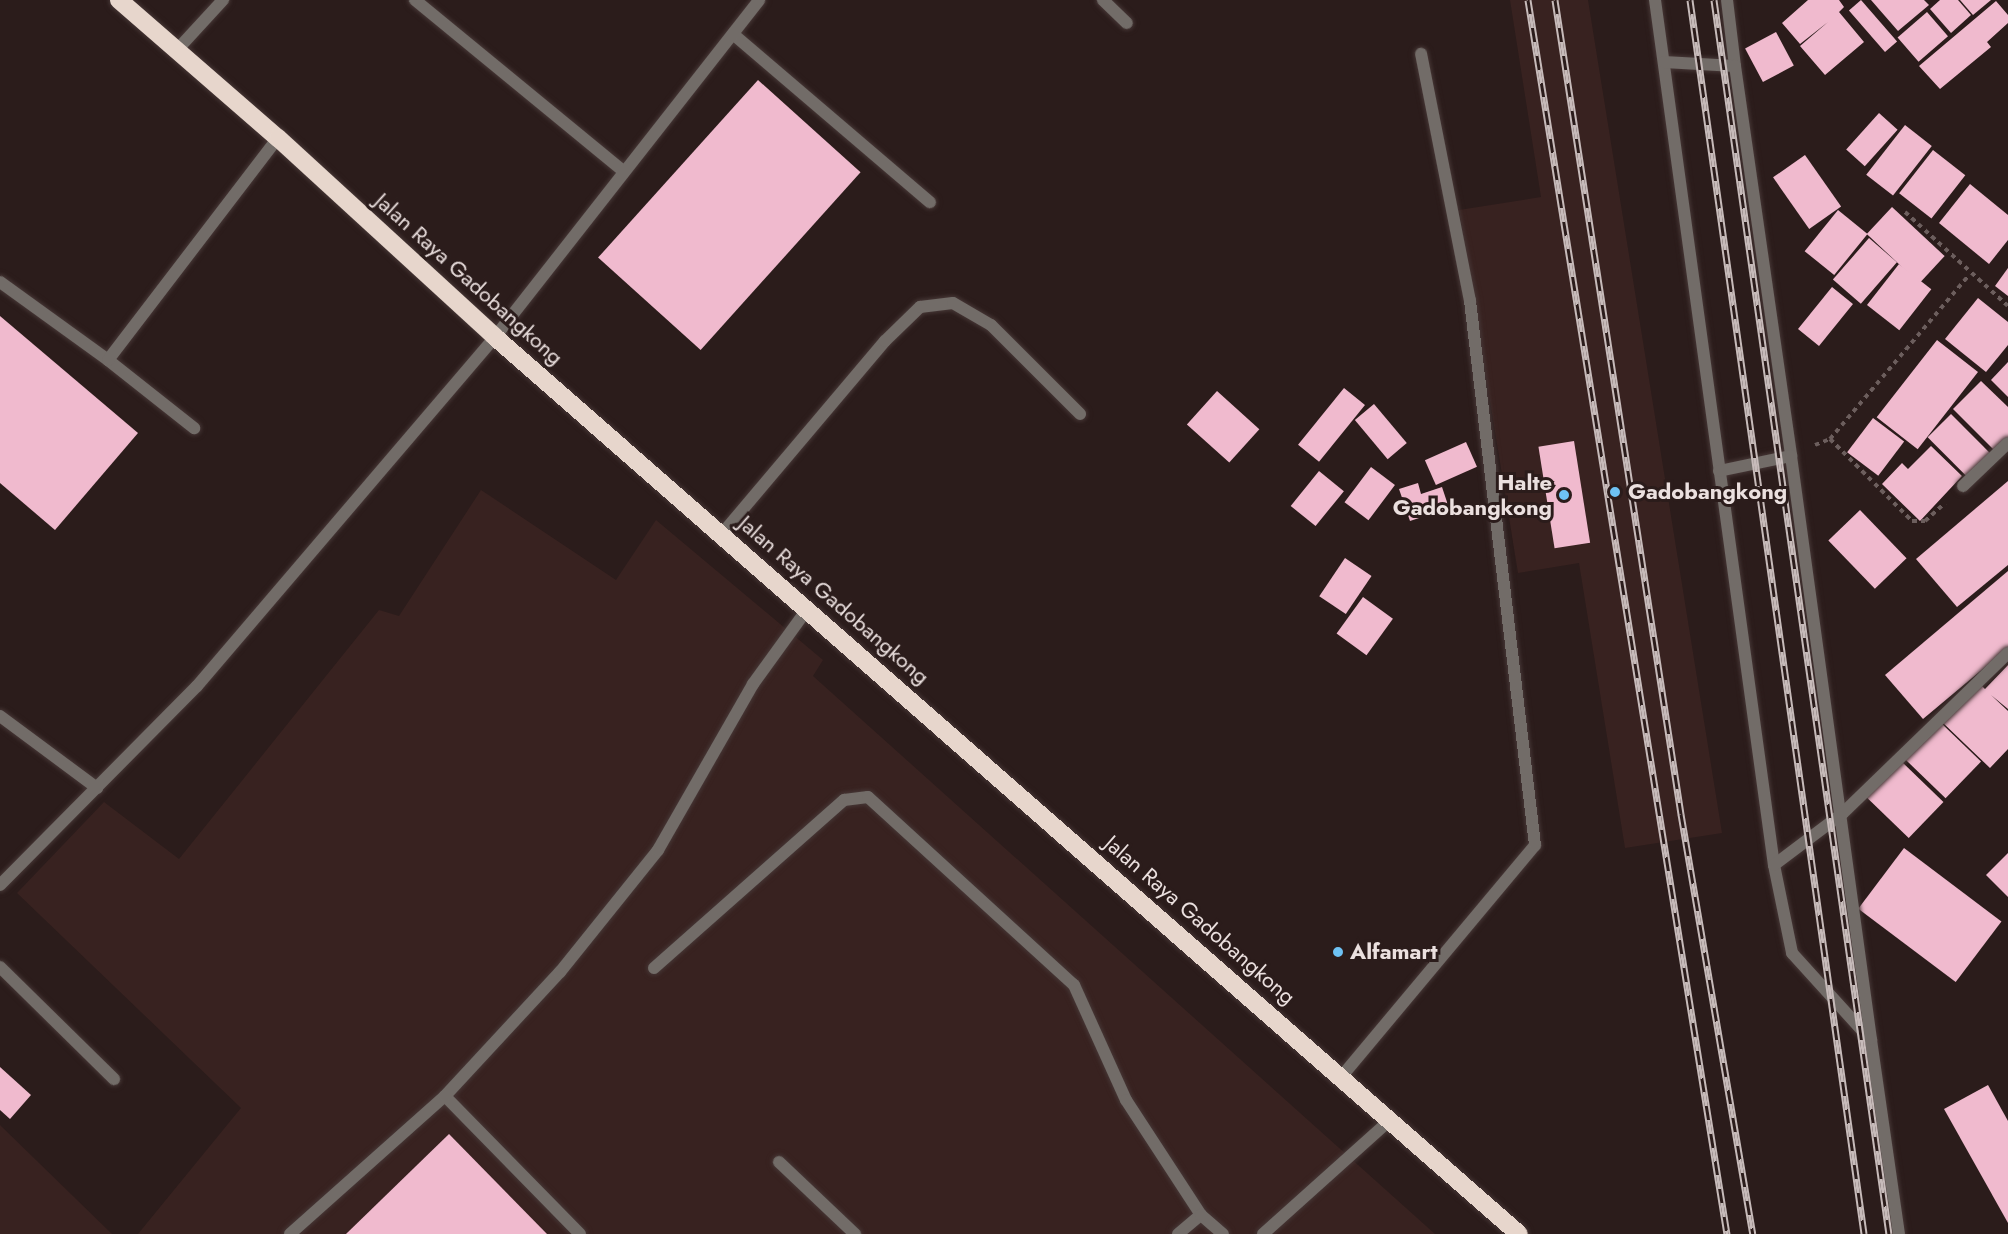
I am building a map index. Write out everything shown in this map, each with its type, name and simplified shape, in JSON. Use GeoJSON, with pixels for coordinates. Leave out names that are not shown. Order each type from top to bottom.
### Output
{"type":"FeatureCollection","features":[{"type":"Feature","properties":{"kind":"highway","name":"Jalan Raya Gadobangkong"},"geometry":{"type":"LineString","coordinates":[[119,0],[278,138],[495,337],[808,608],[1519,1234]]}},
{"type":"Feature","properties":{"kind":"street"},"geometry":{"type":"LineString","coordinates":[[177,50],[223,0]]}},
{"type":"Feature","properties":{"kind":"street"},"geometry":{"type":"LineString","coordinates":[[415,0],[622,170]]}},
{"type":"Feature","properties":{"kind":"street"},"geometry":{"type":"LineString","coordinates":[[0,885],[197,686],[495,337],[622,170],[759,0]]}},
{"type":"Feature","properties":{"kind":"street"},"geometry":{"type":"LineString","coordinates":[[1103,0],[1128,22]]}},
{"type":"Feature","properties":{"kind":"street"},"geometry":{"type":"LineString","coordinates":[[1655,0],[1774,865],[1792,952],[1871,1040]]}},
{"type":"Feature","properties":{"kind":"street"},"geometry":{"type":"LineString","coordinates":[[1726,0],[1843,813],[1871,1040],[1899,1234]]}},
{"type":"Feature","properties":{"kind":"street"},"geometry":{"type":"LineString","coordinates":[[733,34],[930,202]]}},
{"type":"Feature","properties":{"kind":"street"},"geometry":{"type":"LineString","coordinates":[[1342,1077],[1535,845],[1470,301],[1421,54]]}},
{"type":"Feature","properties":{"kind":"street"},"geometry":{"type":"LineString","coordinates":[[1664,62],[1735,66]]}},
{"type":"Feature","properties":{"kind":"street"},"geometry":{"type":"LineString","coordinates":[[108,360],[278,138]]}},
{"type":"Feature","properties":{"kind":"street"},"geometry":{"type":"LineString","coordinates":[[0,282],[108,360],[194,428]]}},
{"type":"Feature","properties":{"kind":"street"},"geometry":{"type":"LineString","coordinates":[[721,535],[885,341],[920,307],[953,303],[991,326],[1080,414]]}},
{"type":"Feature","properties":{"kind":"street"},"geometry":{"type":"LineString","coordinates":[[1963,486],[2008,443]]}},
{"type":"Feature","properties":{"kind":"street"},"geometry":{"type":"LineString","coordinates":[[1719,471],[1791,456]]}},
{"type":"Feature","properties":{"kind":"street"},"geometry":{"type":"LineString","coordinates":[[290,1234],[445,1096],[560,972],[658,850],[753,684],[808,608]]}},
{"type":"Feature","properties":{"kind":"street"},"geometry":{"type":"LineString","coordinates":[[1774,865],[1843,813],[2008,652]]}},
{"type":"Feature","properties":{"kind":"street"},"geometry":{"type":"LineString","coordinates":[[0,716],[97,788]]}},
{"type":"Feature","properties":{"kind":"street"},"geometry":{"type":"LineString","coordinates":[[654,968],[844,800],[868,797],[1074,985],[1126,1100],[1201,1215],[1223,1234]]}},
{"type":"Feature","properties":{"kind":"street"},"geometry":{"type":"LineString","coordinates":[[0,967],[114,1079]]}},
{"type":"Feature","properties":{"kind":"street"},"geometry":{"type":"LineString","coordinates":[[445,1096],[580,1234]]}},
{"type":"Feature","properties":{"kind":"street"},"geometry":{"type":"LineString","coordinates":[[1263,1234],[1389,1121]]}},
{"type":"Feature","properties":{"kind":"street"},"geometry":{"type":"LineString","coordinates":[[779,1162],[855,1234]]}},
{"type":"Feature","properties":{"kind":"street"},"geometry":{"type":"LineString","coordinates":[[1178,1234],[1201,1215]]}},
{"type":"Feature","properties":{"kind":"path"},"geometry":{"type":"LineString","coordinates":[[1905,212],[1970,274],[2008,306]]}},
{"type":"Feature","properties":{"kind":"path"},"geometry":{"type":"LineString","coordinates":[[1791,456],[1830,439],[1970,274]]}},
{"type":"Feature","properties":{"kind":"path"},"geometry":{"type":"LineString","coordinates":[[1830,439],[1918,523],[1963,486]]}},
{"type":"Feature","properties":{"kind":"shaded area"},"geometry":{"type":"Polygon","coordinates":[[[1510,0],[1588,0],[1722,833],[1625,848],[1579,563],[1518,573],[1459,210],[1541,197],[1510,0]]]}},
{"type":"Feature","properties":{"kind":"shaded area"},"geometry":{"type":"Polygon","coordinates":[[[481,490],[616,580],[656,520],[823,660],[813,676],[1435,1234],[138,1234],[241,1108],[17,893],[104,802],[179,859],[379,610],[399,616],[481,490]]]}},
{"type":"Feature","properties":{"kind":"shaded area"},"geometry":{"type":"Polygon","coordinates":[[[0,1125],[112,1234],[0,1234],[0,1125]]]}},
{"type":"Feature","properties":{"kind":"building"},"geometry":{"type":"Polygon","coordinates":[[[1808,0],[1839,0],[1844,7],[1839,12],[1864,42],[1825,75],[1800,46],[1828,22],[1800,44],[1782,23],[1808,0]]]}},
{"type":"Feature","properties":{"kind":"building"},"geometry":{"type":"Polygon","coordinates":[[[1861,0],[1897,42],[1885,52],[1849,10],[1861,0]]]}},
{"type":"Feature","properties":{"kind":"building"},"geometry":{"type":"Polygon","coordinates":[[[1871,0],[1924,0],[1929,5],[1898,31],[1871,0]]]}},
{"type":"Feature","properties":{"kind":"building"},"geometry":{"type":"Polygon","coordinates":[[[1940,0],[1958,0],[1971,15],[1951,33],[1930,9],[1940,0]]]}},
{"type":"Feature","properties":{"kind":"building"},"geometry":{"type":"Polygon","coordinates":[[[1960,0],[1991,0],[1973,15],[1960,0]]]}},
{"type":"Feature","properties":{"kind":"building"},"geometry":{"type":"Polygon","coordinates":[[[1996,1],[2008,15],[2008,23],[1987,42],[1991,47],[1940,89],[1919,66],[1996,1]]]}},
{"type":"Feature","properties":{"kind":"building"},"geometry":{"type":"Polygon","coordinates":[[[1927,12],[1948,36],[1919,62],[1898,38],[1927,12]]]}},
{"type":"Feature","properties":{"kind":"building"},"geometry":{"type":"Polygon","coordinates":[[[1776,32],[1794,66],[1763,82],[1745,48],[1776,32]]]}},
{"type":"Feature","properties":{"kind":"building"},"geometry":{"type":"Polygon","coordinates":[[[758,80],[861,172],[701,350],[598,258],[758,80]]]}},
{"type":"Feature","properties":{"kind":"building"},"geometry":{"type":"Polygon","coordinates":[[[1879,113],[1898,130],[1865,166],[1846,149],[1879,113]]]}},
{"type":"Feature","properties":{"kind":"building"},"geometry":{"type":"Polygon","coordinates":[[[1905,125],[1932,146],[1893,196],[1866,175],[1905,125]]]}},
{"type":"Feature","properties":{"kind":"building"},"geometry":{"type":"Polygon","coordinates":[[[1933,150],[1965,175],[1931,219],[1899,193],[1933,150]]]}},
{"type":"Feature","properties":{"kind":"building"},"geometry":{"type":"Polygon","coordinates":[[[1805,155],[1841,207],[1809,229],[1773,177],[1805,155]]]}},
{"type":"Feature","properties":{"kind":"building"},"geometry":{"type":"Polygon","coordinates":[[[1970,184],[2008,215],[2008,240],[1989,264],[1939,223],[1970,184]]]}},
{"type":"Feature","properties":{"kind":"building"},"geometry":{"type":"Polygon","coordinates":[[[1892,207],[1945,256],[1919,283],[1867,234],[1892,207]]]}},
{"type":"Feature","properties":{"kind":"building"},"geometry":{"type":"Polygon","coordinates":[[[1838,210],[1868,234],[1834,275],[1805,251],[1838,210]]]}},
{"type":"Feature","properties":{"kind":"building"},"geometry":{"type":"Polygon","coordinates":[[[1869,238],[1897,262],[1861,304],[1833,280],[1869,238]]]}},
{"type":"Feature","properties":{"kind":"building"},"geometry":{"type":"Polygon","coordinates":[[[1899,264],[1931,289],[1899,330],[1867,305],[1899,264]]]}},
{"type":"Feature","properties":{"kind":"building"},"geometry":{"type":"Polygon","coordinates":[[[2008,268],[2008,296],[1995,286],[2008,268]]]}},
{"type":"Feature","properties":{"kind":"building"},"geometry":{"type":"Polygon","coordinates":[[[1832,287],[1853,304],[1819,346],[1798,329],[1832,287]]]}},
{"type":"Feature","properties":{"kind":"building"},"geometry":{"type":"Polygon","coordinates":[[[1978,298],[2008,322],[2008,345],[1986,372],[1945,339],[1978,298]]]}},
{"type":"Feature","properties":{"kind":"building"},"geometry":{"type":"Polygon","coordinates":[[[0,316],[138,433],[55,530],[0,483],[0,316]]]}},
{"type":"Feature","properties":{"kind":"building"},"geometry":{"type":"Polygon","coordinates":[[[1937,340],[1978,372],[1918,449],[1877,417],[1937,340]]]}},
{"type":"Feature","properties":{"kind":"building"},"geometry":{"type":"Polygon","coordinates":[[[2008,362],[2008,397],[1991,380],[2008,362]]]}},
{"type":"Feature","properties":{"kind":"building"},"geometry":{"type":"Polygon","coordinates":[[[1981,381],[2008,407],[2008,438],[1995,451],[1953,409],[1981,381]]]}},
{"type":"Feature","properties":{"kind":"building"},"geometry":{"type":"Polygon","coordinates":[[[1344,388],[1365,405],[1319,462],[1298,445],[1344,388]]]}},
{"type":"Feature","properties":{"kind":"building"},"geometry":{"type":"Polygon","coordinates":[[[1217,391],[1259,429],[1229,463],[1187,424],[1217,391]]]}},
{"type":"Feature","properties":{"kind":"building"},"geometry":{"type":"Polygon","coordinates":[[[1374,404],[1407,443],[1388,459],[1355,420],[1374,404]]]}},
{"type":"Feature","properties":{"kind":"building"},"geometry":{"type":"Polygon","coordinates":[[[1951,414],[1990,453],[1967,476],[1928,437],[1951,414]]]}},
{"type":"Feature","properties":{"kind":"building"},"geometry":{"type":"Polygon","coordinates":[[[1873,418],[1904,441],[1878,476],[1847,452],[1873,418]]]}},
{"type":"Feature","properties":{"kind":"building","name":"Halte Gadobangkong"},"geometry":{"type":"Polygon","coordinates":[[[1574,441],[1590,543],[1555,548],[1538,447],[1574,441]]]}},
{"type":"Feature","properties":{"kind":"building"},"geometry":{"type":"Polygon","coordinates":[[[1466,442],[1477,467],[1436,485],[1425,460],[1466,442]]]}},
{"type":"Feature","properties":{"kind":"building"},"geometry":{"type":"Polygon","coordinates":[[[1931,446],[1962,476],[1920,521],[1882,484],[1902,463],[1908,469],[1931,446]]]}},
{"type":"Feature","properties":{"kind":"building"},"geometry":{"type":"Polygon","coordinates":[[[1371,467],[1395,485],[1368,520],[1345,502],[1371,467]]]}},
{"type":"Feature","properties":{"kind":"building"},"geometry":{"type":"Polygon","coordinates":[[[1319,471],[1344,491],[1316,526],[1291,506],[1319,471]]]}},
{"type":"Feature","properties":{"kind":"building"},"geometry":{"type":"Polygon","coordinates":[[[2008,481],[2008,565],[1957,607],[1916,559],[2008,481]]]}},
{"type":"Feature","properties":{"kind":"building"},"geometry":{"type":"Polygon","coordinates":[[[1418,483],[1421,494],[1442,487],[1449,508],[1410,521],[1399,489],[1418,483]]]}},
{"type":"Feature","properties":{"kind":"building"},"geometry":{"type":"Polygon","coordinates":[[[1860,510],[1907,558],[1875,589],[1828,541],[1860,510]]]}},
{"type":"Feature","properties":{"kind":"building"},"geometry":{"type":"Polygon","coordinates":[[[1345,558],[1372,576],[1346,614],[1319,596],[1345,558]]]}},
{"type":"Feature","properties":{"kind":"building"},"geometry":{"type":"Polygon","coordinates":[[[2008,571],[2008,648],[1923,719],[1885,675],[2008,571]]]}},
{"type":"Feature","properties":{"kind":"building"},"geometry":{"type":"Polygon","coordinates":[[[1363,597],[1393,619],[1366,655],[1337,633],[1363,597]]]}},
{"type":"Feature","properties":{"kind":"building"},"geometry":{"type":"Polygon","coordinates":[[[2008,665],[2008,709],[1991,695],[2008,711],[2008,749],[1990,768],[1941,721],[1978,682],[1985,689],[2008,665]]]}},
{"type":"Feature","properties":{"kind":"building"},"geometry":{"type":"Polygon","coordinates":[[[1940,722],[1981,762],[1946,798],[1905,759],[1940,722]]]}},
{"type":"Feature","properties":{"kind":"building"},"geometry":{"type":"Polygon","coordinates":[[[1901,761],[1943,802],[1909,838],[1866,797],[1901,761]]]}},
{"type":"Feature","properties":{"kind":"building"},"geometry":{"type":"Polygon","coordinates":[[[1904,848],[2001,921],[1956,982],[1858,909],[1904,848]]]}},
{"type":"Feature","properties":{"kind":"building"},"geometry":{"type":"Polygon","coordinates":[[[2008,853],[2008,897],[1986,875],[2008,853]]]}},
{"type":"Feature","properties":{"kind":"building"},"geometry":{"type":"Polygon","coordinates":[[[0,1067],[31,1095],[10,1119],[0,1110],[0,1067]]]}},
{"type":"Feature","properties":{"kind":"building"},"geometry":{"type":"Polygon","coordinates":[[[1988,1085],[2008,1121],[2008,1223],[1944,1109],[1988,1085]]]}},
{"type":"Feature","properties":{"kind":"building"},"geometry":{"type":"Polygon","coordinates":[[[449,1134],[547,1234],[346,1234],[449,1134]]]}},
{"type":"Feature","properties":{"kind":"railway"},"geometry":{"type":"LineString","coordinates":[[1528,0],[1727,1234]]}},
{"type":"Feature","properties":{"kind":"railway"},"geometry":{"type":"LineString","coordinates":[[1555,0],[1681,814],[1753,1234]]}},
{"type":"Feature","properties":{"kind":"railway"},"geometry":{"type":"LineString","coordinates":[[1690,0],[1864,1234]]}},
{"type":"Feature","properties":{"kind":"railway"},"geometry":{"type":"LineString","coordinates":[[1714,0],[1889,1234]]}},
{"type":"Feature","properties":{"kind":"place","name":"Gadobangkong"},"geometry":{"type":"Point","coordinates":[1615,492]}},
{"type":"Feature","properties":{"kind":"place","name":"Halte Gadobangkong"},"geometry":{"type":"Point","coordinates":[1564,495]}},
{"type":"Feature","properties":{"kind":"place","name":"Alfamart"},"geometry":{"type":"Point","coordinates":[1338,952]}}]}
